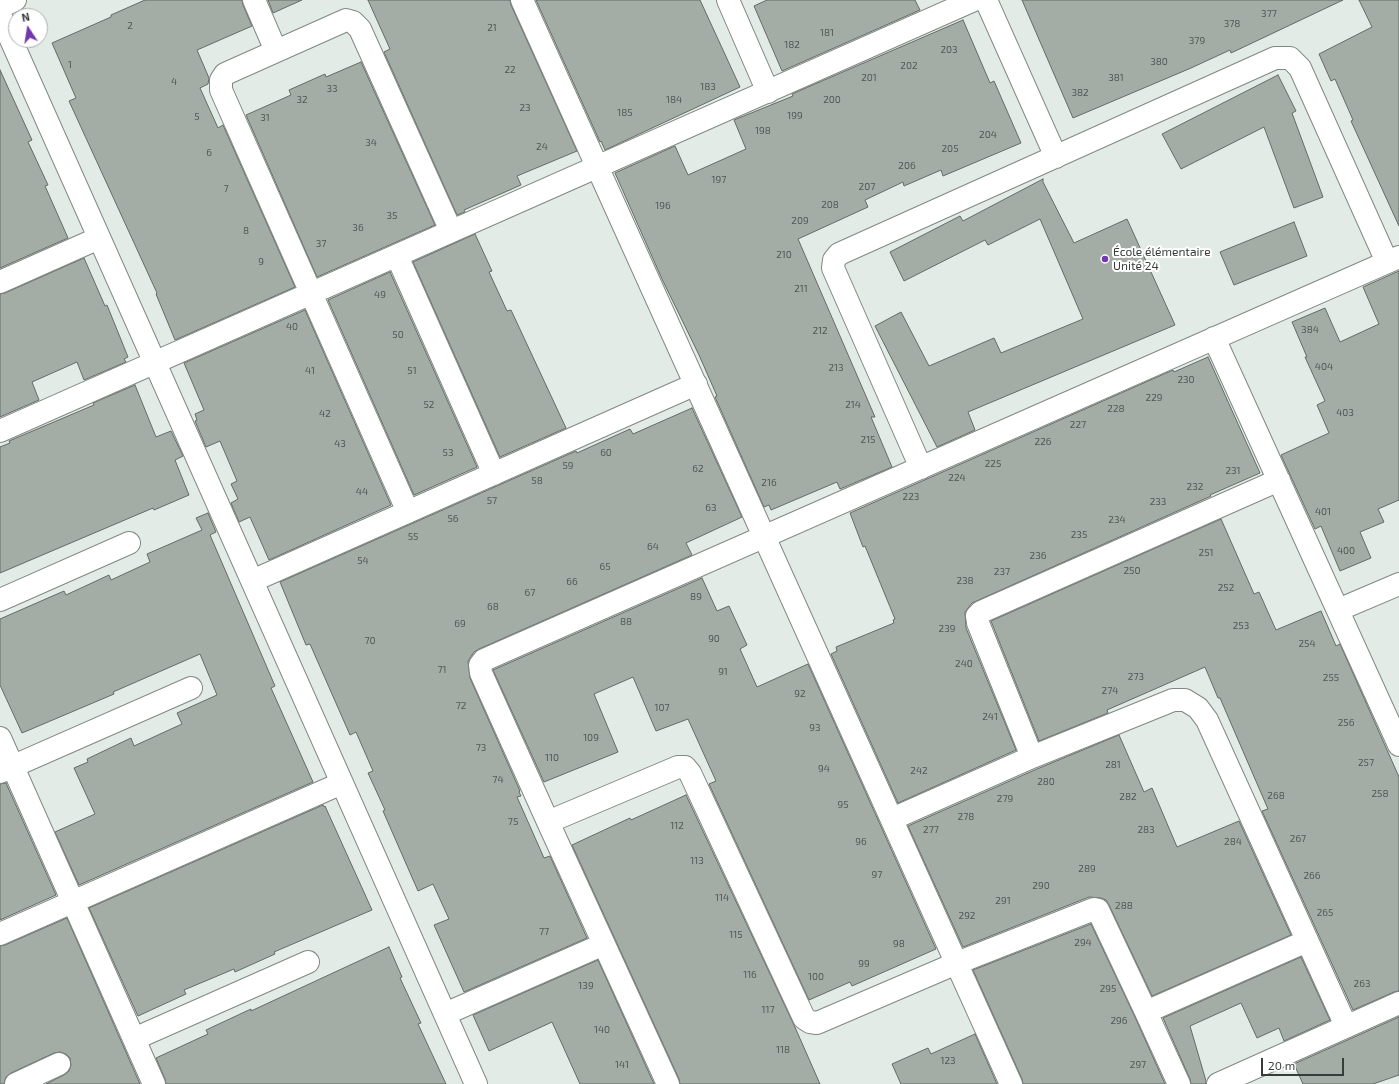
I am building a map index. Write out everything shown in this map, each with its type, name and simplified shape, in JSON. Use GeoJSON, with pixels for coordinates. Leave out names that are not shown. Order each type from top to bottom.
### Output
{"type":"FeatureCollection","features":[{"type":"Feature","properties":{"kind":"street"},"geometry":{"type":"LineString","coordinates":[[0,7],[15,0]]}},
{"type":"Feature","properties":{"kind":"street"},"geometry":{"type":"LineString","coordinates":[[254,0],[276,51]]}},
{"type":"Feature","properties":{"kind":"street"},"geometry":{"type":"LineString","coordinates":[[522,0],[1011,1084]]}},
{"type":"Feature","properties":{"kind":"street"},"geometry":{"type":"LineString","coordinates":[[0,431],[597,166],[768,92],[934,8],[974,0]]}},
{"type":"Feature","properties":{"kind":"street"},"geometry":{"type":"LineString","coordinates":[[986,0],[1056,157]]}},
{"type":"Feature","properties":{"kind":"street"},"geometry":{"type":"LineString","coordinates":[[734,2],[768,92]]}},
{"type":"Feature","properties":{"kind":"street"},"geometry":{"type":"LineString","coordinates":[[0,15],[476,1084]]}},
{"type":"Feature","properties":{"kind":"street"},"geometry":{"type":"LineString","coordinates":[[408,512],[221,90],[220,80],[225,74],[346,20],[353,22],[360,29],[451,231]]}},
{"type":"Feature","properties":{"kind":"street"},"geometry":{"type":"LineString","coordinates":[[668,1084],[481,673],[480,665],[484,660],[765,537],[921,468],[1214,338],[1393,259],[1300,68],[1290,58],[1275,58],[839,254],[834,260],[834,268],[921,468]]}},
{"type":"Feature","properties":{"kind":"street"},"geometry":{"type":"LineString","coordinates":[[0,282],[99,238]]}},
{"type":"Feature","properties":{"kind":"street"},"geometry":{"type":"LineString","coordinates":[[396,256],[494,474]]}},
{"type":"Feature","properties":{"kind":"street"},"geometry":{"type":"LineString","coordinates":[[1214,338],[1399,745]]}},
{"type":"Feature","properties":{"kind":"street"},"geometry":{"type":"LineString","coordinates":[[252,581],[696,384]]}},
{"type":"Feature","properties":{"kind":"street"},"geometry":{"type":"LineString","coordinates":[[1032,757],[976,616],[981,612],[1279,480]]}},
{"type":"Feature","properties":{"kind":"street"},"geometry":{"type":"LineString","coordinates":[[0,600],[129,543]]}},
{"type":"Feature","properties":{"kind":"street"},"geometry":{"type":"LineString","coordinates":[[1338,610],[1399,584]]}},
{"type":"Feature","properties":{"kind":"street"},"geometry":{"type":"LineString","coordinates":[[6,769],[191,688]]}},
{"type":"Feature","properties":{"kind":"street"},"geometry":{"type":"LineString","coordinates":[[892,819],[1032,757],[1173,700],[1185,700],[1198,708],[1207,720],[1346,1026]]}},
{"type":"Feature","properties":{"kind":"street"},"geometry":{"type":"LineString","coordinates":[[0,738],[6,769],[73,902],[154,1084]]}},
{"type":"Feature","properties":{"kind":"street"},"geometry":{"type":"LineString","coordinates":[[548,822],[678,767],[685,767],[690,774],[804,1018],[810,1022],[817,1023],[957,963],[1094,909],[1098,910],[1179,1084]]}},
{"type":"Feature","properties":{"kind":"street"},"geometry":{"type":"LineString","coordinates":[[0,934],[342,783]]}},
{"type":"Feature","properties":{"kind":"street"},"geometry":{"type":"LineString","coordinates":[[1146,1012],[1307,941]]}},
{"type":"Feature","properties":{"kind":"street"},"geometry":{"type":"LineString","coordinates":[[445,1014],[604,944]]}},
{"type":"Feature","properties":{"kind":"street"},"geometry":{"type":"LineString","coordinates":[[134,1039],[308,962]]}},
{"type":"Feature","properties":{"kind":"street"},"geometry":{"type":"LineString","coordinates":[[1218,1084],[1399,1002]]}},
{"type":"Feature","properties":{"kind":"street"},"geometry":{"type":"LineString","coordinates":[[16,1084],[59,1064]]}},
{"type":"Feature","properties":{"kind":"building"},"geometry":{"type":"Polygon","coordinates":[[[145,0],[242,0],[252,26],[197,50],[209,78],[208,84],[200,88],[218,128],[223,125],[295,287],[175,340],[156,294],[157,293],[69,101],[76,98],[52,43],[145,0]]]}},
{"type":"Feature","properties":{"kind":"building"},"geometry":{"type":"Polygon","coordinates":[[[268,0],[302,0],[273,13],[268,0]]]}},
{"type":"Feature","properties":{"kind":"building"},"geometry":{"type":"Polygon","coordinates":[[[368,0],[510,0],[577,151],[517,176],[521,185],[464,210],[465,212],[457,215],[384,52],[390,49],[368,0]]]}},
{"type":"Feature","properties":{"kind":"building"},"geometry":{"type":"Polygon","coordinates":[[[536,0],[700,0],[740,87],[605,150],[536,0]]]}},
{"type":"Feature","properties":{"kind":"building"},"geometry":{"type":"Polygon","coordinates":[[[767,0],[915,0],[920,10],[782,71],[754,6],[767,0]]]}},
{"type":"Feature","properties":{"kind":"building"},"geometry":{"type":"Polygon","coordinates":[[[1022,0],[1343,0],[1231,53],[1230,50],[1073,118],[1022,0]]]}},
{"type":"Feature","properties":{"kind":"building"},"geometry":{"type":"Polygon","coordinates":[[[1359,0],[1399,0],[1399,226],[1351,121],[1353,120],[1335,79],[1331,81],[1319,54],[1372,27],[1359,0]]]}},
{"type":"Feature","properties":{"kind":"building"},"geometry":{"type":"Polygon","coordinates":[[[963,20],[990,83],[994,81],[1021,143],[943,176],[941,170],[904,186],[903,182],[865,200],[868,207],[798,239],[875,417],[871,417],[892,467],[840,489],[837,482],[771,510],[769,505],[764,507],[715,397],[717,396],[699,355],[662,279],[615,173],[675,146],[688,175],[746,149],[734,120],[793,96],[792,94],[963,20]]]}},
{"type":"Feature","properties":{"kind":"building"},"geometry":{"type":"Polygon","coordinates":[[[361,62],[435,225],[317,277],[246,115],[291,95],[289,90],[325,74],[326,77],[361,62]]]}},
{"type":"Feature","properties":{"kind":"building"},"geometry":{"type":"Polygon","coordinates":[[[0,70],[32,140],[28,142],[48,185],[45,186],[68,238],[0,268],[0,70]]]}},
{"type":"Feature","properties":{"kind":"building"},"geometry":{"type":"Polygon","coordinates":[[[1278,75],[1296,111],[1292,113],[1323,197],[1294,208],[1264,127],[1181,169],[1162,134],[1278,75]]]}},
{"type":"Feature","properties":{"kind":"building"},"geometry":{"type":"Polygon","coordinates":[[[1043,179],[1043,182],[1074,243],[1127,219],[1175,325],[968,412],[975,430],[937,447],[875,326],[901,312],[929,366],[994,338],[1001,353],[1083,319],[1040,219],[988,245],[985,240],[904,281],[890,252],[960,216],[963,221],[1043,179]]]}},
{"type":"Feature","properties":{"kind":"building"},"geometry":{"type":"Polygon","coordinates":[[[1294,222],[1307,256],[1234,285],[1220,252],[1294,222]]]}},
{"type":"Feature","properties":{"kind":"building"},"geometry":{"type":"Polygon","coordinates":[[[475,234],[492,271],[489,272],[507,311],[511,310],[566,428],[500,457],[413,262],[475,234]]]}},
{"type":"Feature","properties":{"kind":"building"},"geometry":{"type":"Polygon","coordinates":[[[84,258],[105,306],[107,305],[128,357],[124,359],[126,362],[84,380],[77,362],[32,382],[39,400],[0,417],[0,294],[84,258]]]}},
{"type":"Feature","properties":{"kind":"building"},"geometry":{"type":"Polygon","coordinates":[[[1399,271],[1399,500],[1378,509],[1384,522],[1360,532],[1371,558],[1340,571],[1321,526],[1315,529],[1281,455],[1329,433],[1317,405],[1325,401],[1305,357],[1307,357],[1292,322],[1325,308],[1340,342],[1379,324],[1363,287],[1399,271]]]}},
{"type":"Feature","properties":{"kind":"building"},"geometry":{"type":"Polygon","coordinates":[[[390,272],[477,467],[414,495],[328,300],[390,272]]]}},
{"type":"Feature","properties":{"kind":"building"},"geometry":{"type":"Polygon","coordinates":[[[305,310],[391,505],[269,560],[250,517],[239,522],[231,503],[238,499],[231,484],[237,481],[220,441],[206,447],[195,421],[197,420],[195,414],[204,410],[184,363],[305,310]]]}},
{"type":"Feature","properties":{"kind":"building"},"geometry":{"type":"Polygon","coordinates":[[[1208,357],[1260,473],[972,603],[965,612],[966,628],[1016,750],[898,803],[831,654],[837,651],[836,647],[894,623],[893,620],[895,619],[865,546],[863,547],[850,513],[1173,370],[1174,372],[1208,357]]]}},
{"type":"Feature","properties":{"kind":"building"},"geometry":{"type":"Polygon","coordinates":[[[135,385],[156,437],[171,431],[183,456],[175,460],[189,495],[154,510],[153,508],[0,573],[0,447],[10,443],[9,441],[94,405],[93,403],[135,385]]]}},
{"type":"Feature","properties":{"kind":"building"},"geometry":{"type":"Polygon","coordinates":[[[692,408],[742,517],[686,543],[692,555],[479,649],[474,652],[468,661],[470,678],[520,791],[521,796],[517,797],[544,858],[550,856],[587,938],[464,992],[434,925],[449,919],[433,884],[418,891],[383,811],[385,810],[368,773],[373,771],[356,732],[350,735],[310,644],[306,645],[280,582],[576,451],[577,453],[630,429],[633,434],[692,408]]]}},
{"type":"Feature","properties":{"kind":"building"},"geometry":{"type":"Polygon","coordinates":[[[208,513],[216,532],[210,535],[275,686],[271,688],[313,782],[79,885],[55,832],[95,814],[74,768],[88,762],[87,759],[131,738],[134,746],[182,724],[177,713],[217,695],[200,654],[113,692],[114,694],[22,733],[0,685],[0,619],[64,591],[66,595],[109,575],[111,580],[150,562],[147,554],[202,530],[196,518],[208,513]]]}},
{"type":"Feature","properties":{"kind":"building"},"geometry":{"type":"Polygon","coordinates":[[[1221,519],[1254,594],[1259,592],[1276,630],[1321,611],[1336,646],[1340,644],[1399,777],[1399,991],[1353,1010],[1262,811],[1268,809],[1205,667],[1107,710],[1108,713],[1039,741],[991,621],[1221,519]]]}},
{"type":"Feature","properties":{"kind":"building"},"geometry":{"type":"Polygon","coordinates":[[[702,578],[717,611],[729,606],[747,645],[740,649],[757,687],[808,664],[936,949],[852,986],[850,982],[809,1000],[709,784],[716,781],[688,719],[656,731],[633,677],[594,694],[618,752],[544,782],[493,670],[702,578]]]}},
{"type":"Feature","properties":{"kind":"building"},"geometry":{"type":"Polygon","coordinates":[[[1119,735],[1144,792],[1152,788],[1177,847],[1239,821],[1291,935],[1152,996],[1109,905],[1106,900],[1101,898],[1089,897],[963,947],[908,826],[1037,769],[1119,735]]]}},
{"type":"Feature","properties":{"kind":"building"},"geometry":{"type":"Polygon","coordinates":[[[6,783],[56,895],[0,920],[0,784],[6,783]]]}},
{"type":"Feature","properties":{"kind":"building"},"geometry":{"type":"Polygon","coordinates":[[[686,795],[794,1025],[820,1084],[680,1084],[572,845],[630,818],[631,820],[686,795]]]}},
{"type":"Feature","properties":{"kind":"building"},"geometry":{"type":"Polygon","coordinates":[[[323,805],[324,807],[325,806],[372,910],[274,952],[275,954],[235,972],[234,969],[184,990],[186,994],[138,1016],[89,908],[323,805]]]}},
{"type":"Feature","properties":{"kind":"building"},"geometry":{"type":"Polygon","coordinates":[[[67,918],[140,1084],[46,1084],[69,1071],[71,1065],[70,1058],[66,1054],[60,1052],[54,1053],[11,1073],[6,1077],[4,1084],[0,1084],[0,946],[67,918]]]}},
{"type":"Feature","properties":{"kind":"building"},"geometry":{"type":"Polygon","coordinates":[[[1091,924],[1165,1084],[1023,1084],[973,970],[1091,924]]]}},
{"type":"Feature","properties":{"kind":"building"},"geometry":{"type":"Polygon","coordinates":[[[389,947],[402,977],[400,978],[421,1023],[418,1024],[446,1084],[166,1084],[156,1058],[208,1034],[206,1030],[251,1009],[251,1011],[389,947]]]}},
{"type":"Feature","properties":{"kind":"building"},"geometry":{"type":"Polygon","coordinates":[[[1301,957],[1330,1020],[1284,1041],[1279,1028],[1257,1038],[1241,1003],[1190,1026],[1206,1081],[1206,1084],[1191,1084],[1163,1018],[1301,957]]]}},
{"type":"Feature","properties":{"kind":"building"},"geometry":{"type":"Polygon","coordinates":[[[598,960],[654,1084],[580,1084],[552,1022],[489,1051],[473,1015],[598,960]]]}},
{"type":"Feature","properties":{"kind":"building"},"geometry":{"type":"Polygon","coordinates":[[[1399,1017],[1399,1075],[1373,1084],[1303,1084],[1294,1064],[1399,1017]]]}},
{"type":"Feature","properties":{"kind":"building"},"geometry":{"type":"Polygon","coordinates":[[[975,1034],[997,1084],[901,1084],[892,1064],[928,1048],[931,1054],[975,1034]]]}},
{"type":"Feature","properties":{"kind":"place","name":"École élémentaire Unité 24"},"geometry":{"type":"Point","coordinates":[1105,259]}}]}
